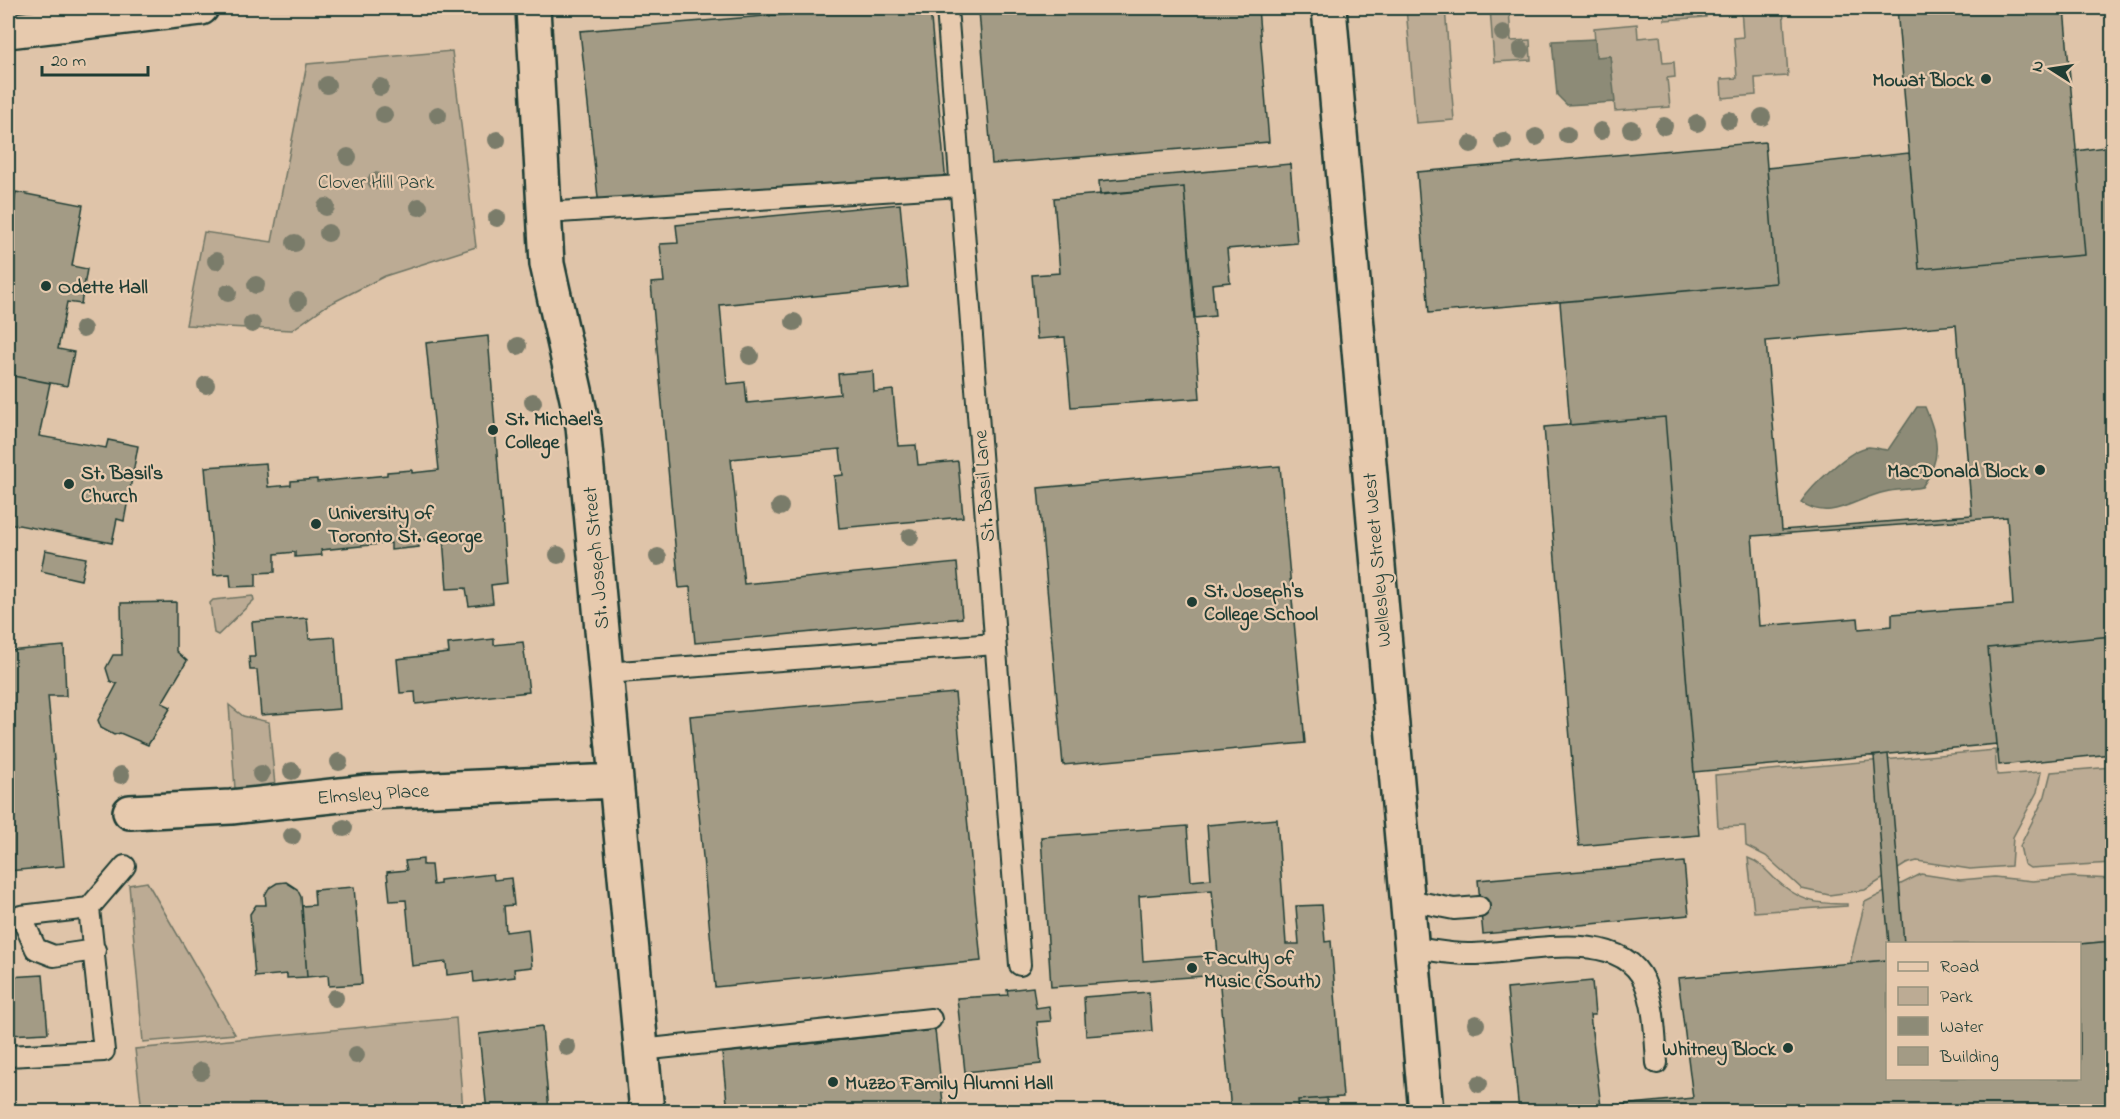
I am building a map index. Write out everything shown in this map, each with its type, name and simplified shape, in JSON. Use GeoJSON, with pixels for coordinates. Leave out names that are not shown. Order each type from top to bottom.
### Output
{"type":"FeatureCollection","features":[{"type":"Feature","properties":{"kind":"street"},"geometry":{"type":"LineString","coordinates":[[8,31],[201,8]]}},
{"type":"Feature","properties":{"kind":"street","name":"St. Joseph Street"},"geometry":{"type":"LineString","coordinates":[[533,8],[547,264],[583,426],[647,1112]]}},
{"type":"Feature","properties":{"kind":"street","name":"Wellesley Street West"},"geometry":{"type":"LineString","coordinates":[[1329,8],[1426,1112]]}},
{"type":"Feature","properties":{"kind":"street","name":"Elmsley Place"},"geometry":{"type":"LineString","coordinates":[[130,812],[231,807],[368,792],[616,781]]}},
{"type":"Feature","properties":{"kind":"lane","name":"St. Basil Lane"},"geometry":{"type":"LineString","coordinates":[[947,8],[1020,965]]}},
{"type":"Feature","properties":{"kind":"lane"},"geometry":{"type":"LineString","coordinates":[[544,213],[960,186]]}},
{"type":"Feature","properties":{"kind":"lane"},"geometry":{"type":"LineString","coordinates":[[606,673],[995,644]]}},
{"type":"Feature","properties":{"kind":"lane"},"geometry":{"type":"LineString","coordinates":[[95,950],[54,956],[36,949],[14,917],[89,908],[125,866]]}},
{"type":"Feature","properties":{"kind":"lane"},"geometry":{"type":"LineString","coordinates":[[1408,900],[1454,909],[1479,907]]}},
{"type":"Feature","properties":{"kind":"lane"},"geometry":{"type":"LineString","coordinates":[[8,1056],[104,1051],[89,908]]}},
{"type":"Feature","properties":{"kind":"lane"},"geometry":{"type":"LineString","coordinates":[[1413,948],[1468,954],[1539,948],[1585,948],[1606,951],[1627,959],[1644,980],[1653,1013],[1657,1063]]}},
{"type":"Feature","properties":{"kind":"lane"},"geometry":{"type":"LineString","coordinates":[[641,1050],[931,1019]]}},
{"type":"Feature","properties":{"kind":"green space"},"geometry":{"type":"Polygon","coordinates":[[[1406,8],[1445,8],[1454,120],[1416,123],[1406,8]]]}},
{"type":"Feature","properties":{"kind":"green space"},"geometry":{"type":"Polygon","coordinates":[[[1490,8],[1509,8],[1511,41],[1530,40],[1531,60],[1494,62],[1490,8]]]}},
{"type":"Feature","properties":{"kind":"green space"},"geometry":{"type":"Polygon","coordinates":[[[1664,8],[1705,8],[1706,17],[1665,20],[1664,8]]]}},
{"type":"Feature","properties":{"kind":"green space"},"geometry":{"type":"Polygon","coordinates":[[[1741,8],[1783,8],[1788,76],[1755,78],[1756,95],[1722,98],[1721,79],[1737,78],[1734,38],[1743,37],[1741,8]]]}},
{"type":"Feature","properties":{"kind":"green space"},"geometry":{"type":"Polygon","coordinates":[[[1637,24],[1638,38],[1660,36],[1663,63],[1674,62],[1675,77],[1667,78],[1670,107],[1615,111],[1610,56],[1596,57],[1594,28],[1637,24]]]}},
{"type":"Feature","properties":{"kind":"green space","name":"Clover Hill Park"},"geometry":{"type":"Polygon","coordinates":[[[452,51],[476,247],[385,276],[326,306],[292,330],[186,325],[204,232],[272,242],[307,64],[452,51]]]}},
{"type":"Feature","properties":{"kind":"green space"},"geometry":{"type":"Polygon","coordinates":[[[253,596],[254,600],[218,635],[214,633],[210,603],[213,600],[253,596]]]}},
{"type":"Feature","properties":{"kind":"green space"},"geometry":{"type":"Polygon","coordinates":[[[229,705],[243,716],[269,722],[275,786],[235,789],[229,705]]]}},
{"type":"Feature","properties":{"kind":"green space"},"geometry":{"type":"Polygon","coordinates":[[[1995,750],[1997,775],[2041,772],[2037,792],[2013,837],[2011,866],[1970,869],[1917,861],[1906,864],[1865,890],[1829,895],[1802,889],[1766,856],[1746,846],[1745,826],[1718,827],[1715,775],[1995,750]]]}},
{"type":"Feature","properties":{"kind":"green space"},"geometry":{"type":"Polygon","coordinates":[[[2112,767],[2112,863],[2030,868],[2024,864],[2020,846],[2045,796],[2051,772],[2112,767]]]}},
{"type":"Feature","properties":{"kind":"green space"},"geometry":{"type":"Polygon","coordinates":[[[1748,858],[1759,864],[1791,892],[1807,900],[1847,904],[1847,906],[1754,912],[1748,858]]]}},
{"type":"Feature","properties":{"kind":"green space"},"geometry":{"type":"Polygon","coordinates":[[[1921,874],[1960,880],[1994,877],[2033,881],[2072,877],[2112,879],[2112,941],[2081,944],[2081,942],[1886,942],[1886,960],[1850,963],[1865,902],[1921,874]]]}},
{"type":"Feature","properties":{"kind":"green space"},"geometry":{"type":"Polygon","coordinates":[[[147,882],[235,1034],[143,1042],[129,885],[147,882]]]}},
{"type":"Feature","properties":{"kind":"green space"},"geometry":{"type":"Polygon","coordinates":[[[456,1018],[463,1111],[142,1111],[135,1049],[456,1018]]]}},
{"type":"Feature","properties":{"kind":"water"},"geometry":{"type":"Polygon","coordinates":[[[1595,39],[1596,57],[1610,56],[1615,102],[1567,105],[1557,95],[1552,41],[1595,39]]]}},
{"type":"Feature","properties":{"kind":"water"},"geometry":{"type":"Polygon","coordinates":[[[1917,407],[1925,407],[1933,428],[1936,448],[1933,467],[1922,487],[1885,492],[1833,510],[1812,508],[1801,502],[1822,478],[1852,454],[1869,447],[1888,450],[1917,407]]]}},
{"type":"Feature","properties":{"kind":"building"},"geometry":{"type":"Polygon","coordinates":[[[865,8],[930,8],[946,184],[600,216],[580,31],[865,8]]]}},
{"type":"Feature","properties":{"kind":"building"},"geometry":{"type":"Polygon","coordinates":[[[1025,8],[1258,8],[1269,142],[992,164],[979,11],[1025,8]]]}},
{"type":"Feature","properties":{"kind":"building","name":"Mowat Block"},"geometry":{"type":"Polygon","coordinates":[[[1897,8],[2064,8],[2085,255],[1919,269],[1897,8]]]}},
{"type":"Feature","properties":{"kind":"building"},"geometry":{"type":"Polygon","coordinates":[[[1765,142],[1776,283],[1429,313],[1417,172],[1765,142]]]}},
{"type":"Feature","properties":{"kind":"building","name":"MacDonald Block"},"geometry":{"type":"Polygon","coordinates":[[[2112,146],[2112,636],[1988,648],[1997,744],[1694,772],[1665,417],[1570,425],[1560,302],[1776,283],[1767,168],[1909,153],[1919,269],[2085,255],[2076,151],[2112,146]],[[1956,325],[1766,341],[1782,530],[1972,515],[1956,325]]]}},
{"type":"Feature","properties":{"kind":"building"},"geometry":{"type":"Polygon","coordinates":[[[1290,164],[1297,243],[1227,249],[1230,282],[1212,284],[1215,316],[1195,318],[1184,187],[1100,195],[1099,181],[1290,164]]]}},
{"type":"Feature","properties":{"kind":"building"},"geometry":{"type":"Polygon","coordinates":[[[1184,187],[1200,398],[1071,407],[1065,337],[1037,339],[1032,275],[1060,273],[1054,198],[1184,187]]]}},
{"type":"Feature","properties":{"kind":"building","name":"Odette Hall"},"geometry":{"type":"Polygon","coordinates":[[[16,192],[83,205],[72,266],[87,269],[81,304],[67,302],[58,349],[74,352],[67,386],[8,375],[8,239],[16,192]]]}},
{"type":"Feature","properties":{"kind":"building"},"geometry":{"type":"Polygon","coordinates":[[[900,204],[908,287],[720,305],[727,384],[745,382],[747,403],[840,394],[838,374],[873,371],[874,392],[893,390],[898,446],[916,445],[918,465],[958,461],[963,517],[839,528],[834,476],[843,475],[840,449],[731,459],[744,584],[957,563],[962,618],[695,643],[690,587],[679,588],[651,283],[664,282],[660,244],[678,243],[676,225],[900,204]]]}},
{"type":"Feature","properties":{"kind":"building"},"geometry":{"type":"Polygon","coordinates":[[[488,336],[507,583],[491,585],[493,603],[469,606],[466,588],[447,589],[443,538],[418,540],[419,547],[391,550],[391,543],[321,550],[322,555],[295,557],[295,552],[275,554],[275,572],[256,573],[256,586],[231,587],[230,574],[214,575],[205,467],[266,463],[268,487],[291,485],[291,481],[317,479],[317,482],[387,475],[387,472],[412,470],[412,473],[439,470],[426,343],[488,336]]]}},
{"type":"Feature","properties":{"kind":"building","name":"St. Basil's Church"},"geometry":{"type":"Polygon","coordinates":[[[8,375],[50,383],[39,436],[106,448],[108,440],[138,446],[124,521],[117,519],[112,543],[8,523],[8,375]]]}},
{"type":"Feature","properties":{"kind":"building"},"geometry":{"type":"Polygon","coordinates":[[[1665,417],[1699,835],[1579,846],[1544,427],[1665,417]]]}},
{"type":"Feature","properties":{"kind":"building","name":"St. Joseph's College School"},"geometry":{"type":"Polygon","coordinates":[[[1280,466],[1305,743],[1063,765],[1038,488],[1280,466]]]}},
{"type":"Feature","properties":{"kind":"building"},"geometry":{"type":"Polygon","coordinates":[[[2007,517],[2013,605],[1892,614],[1892,626],[1859,629],[1858,618],[1759,626],[1752,536],[2007,517]]]}},
{"type":"Feature","properties":{"kind":"building"},"geometry":{"type":"Polygon","coordinates":[[[45,550],[86,558],[81,580],[41,571],[45,550]]]}},
{"type":"Feature","properties":{"kind":"building"},"geometry":{"type":"Polygon","coordinates":[[[176,602],[176,651],[187,661],[162,703],[171,707],[148,745],[120,733],[114,735],[101,728],[98,720],[117,684],[110,681],[106,668],[113,655],[122,655],[121,603],[176,602]]]}},
{"type":"Feature","properties":{"kind":"building"},"geometry":{"type":"Polygon","coordinates":[[[307,618],[309,639],[335,637],[340,709],[261,715],[257,670],[250,670],[249,657],[255,657],[252,622],[307,618]]]}},
{"type":"Feature","properties":{"kind":"building"},"geometry":{"type":"Polygon","coordinates":[[[2112,636],[2112,754],[1999,765],[1988,648],[2112,636]]]}},
{"type":"Feature","properties":{"kind":"building"},"geometry":{"type":"Polygon","coordinates":[[[494,639],[494,645],[523,642],[529,692],[416,704],[415,692],[400,693],[397,659],[449,653],[448,644],[494,639]]]}},
{"type":"Feature","properties":{"kind":"building"},"geometry":{"type":"Polygon","coordinates":[[[64,646],[66,696],[48,696],[64,866],[8,871],[8,651],[64,646]]]}},
{"type":"Feature","properties":{"kind":"building"},"geometry":{"type":"Polygon","coordinates":[[[955,693],[981,961],[715,987],[690,716],[955,693]]]}},
{"type":"Feature","properties":{"kind":"building"},"geometry":{"type":"Polygon","coordinates":[[[1888,754],[1904,942],[1889,942],[1874,756],[1888,754]]]}},
{"type":"Feature","properties":{"kind":"building","name":"Faculty of Music (South)"},"geometry":{"type":"Polygon","coordinates":[[[1277,819],[1286,944],[1299,944],[1296,906],[1322,905],[1325,942],[1331,941],[1343,1097],[1298,1100],[1299,1112],[1231,1112],[1219,975],[1051,987],[1041,837],[1187,826],[1191,881],[1211,879],[1207,825],[1277,819]],[[1212,890],[1139,896],[1143,961],[1218,955],[1212,890]]]}},
{"type":"Feature","properties":{"kind":"building"},"geometry":{"type":"Polygon","coordinates":[[[423,859],[423,865],[431,865],[433,885],[440,884],[440,880],[493,874],[494,880],[511,878],[514,905],[504,906],[506,932],[528,929],[532,967],[514,969],[515,977],[474,982],[473,972],[447,975],[446,962],[412,966],[406,900],[390,901],[387,872],[407,870],[405,861],[423,859]]]}},
{"type":"Feature","properties":{"kind":"building"},"geometry":{"type":"Polygon","coordinates":[[[1684,862],[1689,915],[1483,934],[1478,880],[1684,862]]]}},
{"type":"Feature","properties":{"kind":"building"},"geometry":{"type":"Polygon","coordinates":[[[286,882],[297,889],[301,897],[307,977],[287,978],[287,974],[255,977],[250,914],[256,905],[266,905],[265,895],[269,888],[277,883],[286,882]]]}},
{"type":"Feature","properties":{"kind":"building"},"geometry":{"type":"Polygon","coordinates":[[[354,887],[362,984],[329,986],[328,975],[307,977],[302,906],[315,905],[314,890],[354,887]]]}},
{"type":"Feature","properties":{"kind":"building","name":"Whitney Block"},"geometry":{"type":"Polygon","coordinates":[[[2112,941],[2112,1112],[1519,1112],[1507,989],[1592,981],[1595,1015],[1590,1015],[1601,1107],[1693,1098],[1678,978],[1886,960],[1886,1080],[2081,1080],[2081,944],[2112,941]]]}},
{"type":"Feature","properties":{"kind":"building"},"geometry":{"type":"Polygon","coordinates":[[[43,975],[48,1033],[8,1035],[8,977],[43,975]]]}},
{"type":"Feature","properties":{"kind":"building"},"geometry":{"type":"Polygon","coordinates":[[[1033,987],[1036,1008],[1049,1006],[1051,1021],[1037,1022],[1041,1064],[965,1072],[957,998],[1008,995],[1007,990],[1033,987]]]}},
{"type":"Feature","properties":{"kind":"building"},"geometry":{"type":"Polygon","coordinates":[[[1149,992],[1152,1031],[1086,1036],[1084,997],[1149,992]]]}},
{"type":"Feature","properties":{"kind":"building"},"geometry":{"type":"Polygon","coordinates":[[[542,1026],[549,1112],[487,1112],[479,1034],[542,1026]]]}},
{"type":"Feature","properties":{"kind":"building","name":"Muzzo Family Alumni Hall"},"geometry":{"type":"Polygon","coordinates":[[[935,1030],[944,1112],[728,1112],[722,1053],[935,1030]]]}},
{"type":"Feature","properties":{"kind":"building"},"geometry":{"type":"Polygon","coordinates":[[[1327,1098],[1328,1112],[1299,1112],[1298,1100],[1327,1098]]]}},
{"type":"Feature","properties":{"kind":"place","name":"Mowat Block"},"geometry":{"type":"Point","coordinates":[1986,79]}},
{"type":"Feature","properties":{"kind":"place","name":"Odette Hall"},"geometry":{"type":"Point","coordinates":[46,286]}},
{"type":"Feature","properties":{"kind":"place","name":"St. Michael's College"},"geometry":{"type":"Point","coordinates":[493,430]}},
{"type":"Feature","properties":{"kind":"place","name":"MacDonald Block"},"geometry":{"type":"Point","coordinates":[2040,470]}},
{"type":"Feature","properties":{"kind":"place","name":"St. Basil's Church"},"geometry":{"type":"Point","coordinates":[69,484]}},
{"type":"Feature","properties":{"kind":"place","name":"University of Toronto St. George"},"geometry":{"type":"Point","coordinates":[316,524]}},
{"type":"Feature","properties":{"kind":"place","name":"St. Joseph's College School"},"geometry":{"type":"Point","coordinates":[1192,602]}},
{"type":"Feature","properties":{"kind":"place","name":"Faculty of Music (South)"},"geometry":{"type":"Point","coordinates":[1192,968]}},
{"type":"Feature","properties":{"kind":"place","name":"Whitney Block"},"geometry":{"type":"Point","coordinates":[1788,1048]}},
{"type":"Feature","properties":{"kind":"place","name":"Muzzo Family Alumni Hall"},"geometry":{"type":"Point","coordinates":[833,1082]}}]}
